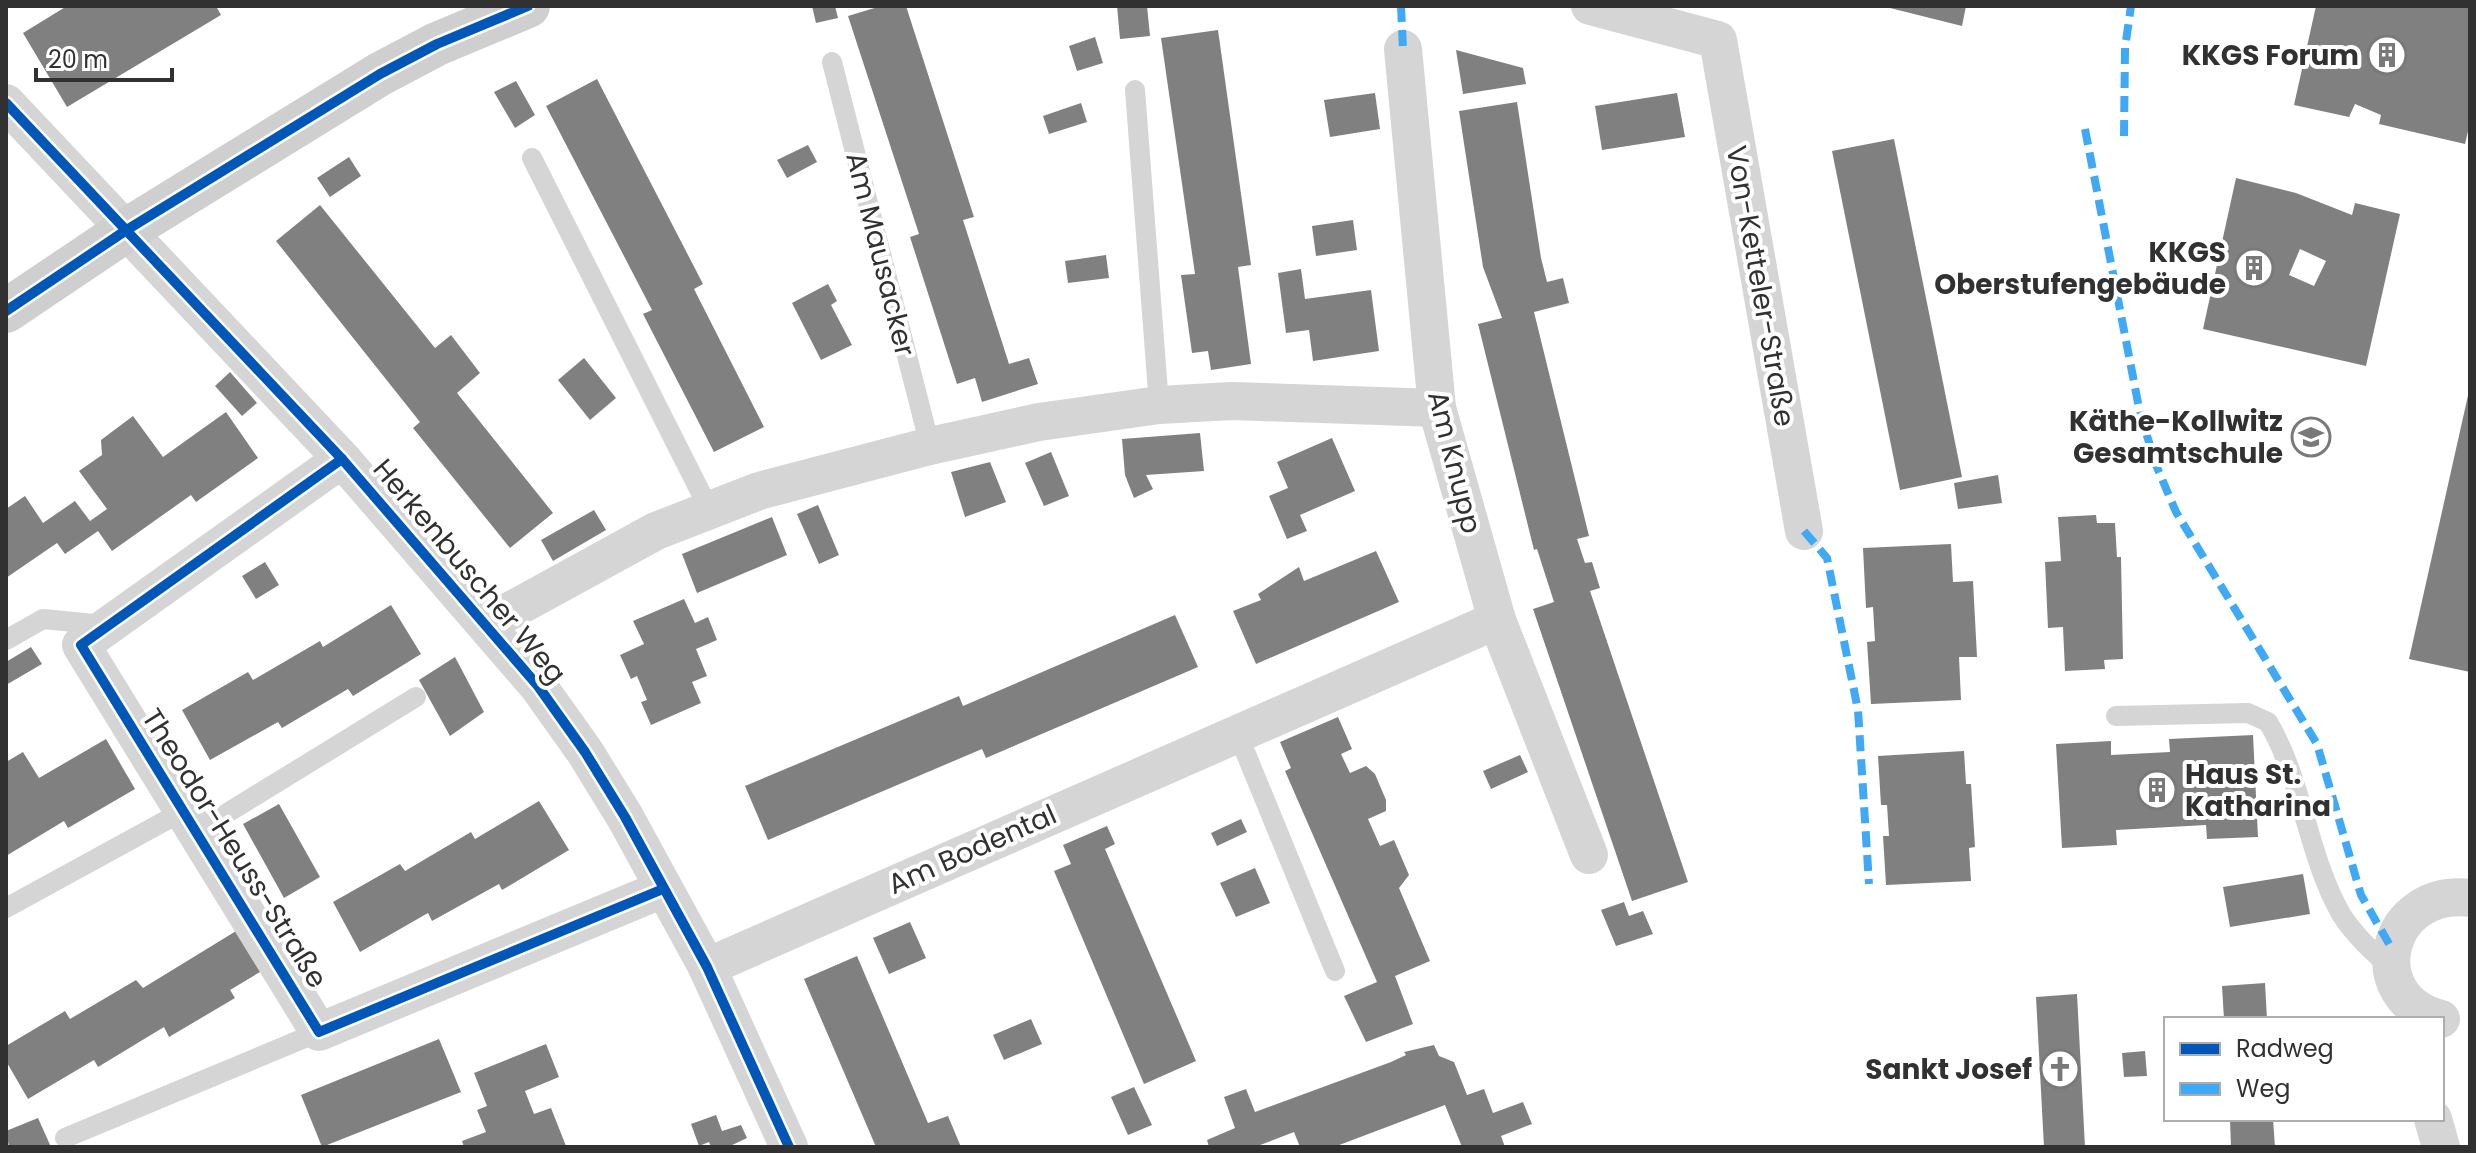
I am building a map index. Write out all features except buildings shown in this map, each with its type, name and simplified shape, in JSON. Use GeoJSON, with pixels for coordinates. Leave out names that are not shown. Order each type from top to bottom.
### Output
{"type":"FeatureCollection","features":[{"type":"Feature","properties":{"kind":"street"},"geometry":{"type":"LineString","coordinates":[[6,311],[125,231],[409,57],[528,6]]}},
{"type":"Feature","properties":{"kind":"street","name":"Von-Ketteler-Straße"},"geometry":{"type":"LineString","coordinates":[[1590,6],[1718,40],[1804,531]]}},
{"type":"Feature","properties":{"kind":"street","name":"Am Knupp"},"geometry":{"type":"LineString","coordinates":[[1403,49],[1437,408],[1497,620],[1589,855]]}},
{"type":"Feature","properties":{"kind":"street","name":"Herkenbuscher Weg"},"geometry":{"type":"LineString","coordinates":[[6,103],[342,459],[488,623],[585,752],[707,967],[789,1147]]}},
{"type":"Feature","properties":{"kind":"street"},"geometry":{"type":"LineString","coordinates":[[488,623],[602,558],[709,509],[807,477],[930,446],[1039,422],[1159,405],[1232,401],[1437,408]]}},
{"type":"Feature","properties":{"kind":"street","name":"Theodor-Heuss-Straße"},"geometry":{"type":"LineString","coordinates":[[342,459],[81,645],[319,1032],[663,889]]}},
{"type":"Feature","properties":{"kind":"street","name":"Am Bodental"},"geometry":{"type":"LineString","coordinates":[[707,967],[1497,620]]}},
{"type":"Feature","properties":{"kind":"street"},"geometry":{"type":"LineString","coordinates":[[2438,1017],[2412,1004],[2399,992],[2392,949],[2398,929],[2411,913],[2439,899],[2470,898]]}},
{"type":"Feature","properties":{"kind":"street"},"geometry":{"type":"LineString","coordinates":[[2444,1019],[2470,1019]]}},
{"type":"Feature","properties":{"kind":"street"},"geometry":{"type":"LineString","coordinates":[[2434,1121],[2441,1147]]}},
{"type":"Feature","properties":{"kind":"lane","name":"Am Mausacker"},"geometry":{"type":"LineString","coordinates":[[832,62],[930,446]]}},
{"type":"Feature","properties":{"kind":"lane"},"geometry":{"type":"LineString","coordinates":[[1135,90],[1159,405]]}},
{"type":"Feature","properties":{"kind":"lane"},"geometry":{"type":"LineString","coordinates":[[532,158],[709,509]]}},
{"type":"Feature","properties":{"kind":"lane"},"geometry":{"type":"LineString","coordinates":[[6,640],[43,619],[108,625]]}},
{"type":"Feature","properties":{"kind":"lane","name":"Theodor-Heuss-Straße"},"geometry":{"type":"LineString","coordinates":[[6,908],[191,820],[416,697]]}},
{"type":"Feature","properties":{"kind":"lane"},"geometry":{"type":"LineString","coordinates":[[2116,716],[2248,713],[2268,722],[2286,759],[2325,878],[2343,916],[2399,992]]}},
{"type":"Feature","properties":{"kind":"lane"},"geometry":{"type":"LineString","coordinates":[[1237,732],[1335,971]]}},
{"type":"Feature","properties":{"kind":"lane","name":"Theodor-Heuss-Straße"},"geometry":{"type":"LineString","coordinates":[[65,1138],[319,1032]]}},
{"type":"Feature","properties":{"kind":"marked path"},"geometry":{"type":"LineString","coordinates":[[1401,6],[1403,49]]}},
{"type":"Feature","properties":{"kind":"marked path"},"geometry":{"type":"LineString","coordinates":[[2124,136],[2125,48],[2131,6]]}},
{"type":"Feature","properties":{"kind":"marked path"},"geometry":{"type":"LineString","coordinates":[[2085,129],[2140,413],[2156,465],[2176,512],[2317,744],[2361,895],[2392,949]]}},
{"type":"Feature","properties":{"kind":"marked path"},"geometry":{"type":"LineString","coordinates":[[1804,531],[1827,558],[1858,710],[1869,884]]}},
{"type":"Feature","properties":{"kind":"cycle path"},"geometry":{"type":"LineString","coordinates":[[6,311],[125,231],[380,74],[437,44],[528,6]]}},
{"type":"Feature","properties":{"kind":"cycle path"},"geometry":{"type":"LineString","coordinates":[[6,103],[342,459],[538,686],[585,752],[625,817],[707,967],[789,1147]]}},
{"type":"Feature","properties":{"kind":"cycle path"},"geometry":{"type":"LineString","coordinates":[[342,459],[81,645],[319,1032],[663,889]]}},
{"type":"Feature","properties":{"kind":"place","name":"KKGS Forum"},"geometry":{"type":"Point","coordinates":[2387,55]}},
{"type":"Feature","properties":{"kind":"place","name":"KKGS Oberstufengebäude"},"geometry":{"type":"Point","coordinates":[2254,268]}},
{"type":"Feature","properties":{"kind":"place","name":"Käthe-Kollwitz Gesamtschule"},"geometry":{"type":"Point","coordinates":[2311,437]}},
{"type":"Feature","properties":{"kind":"place","name":"Haus St. Katharina"},"geometry":{"type":"Point","coordinates":[2157,790]}},
{"type":"Feature","properties":{"kind":"place","name":"Sankt Josef"},"geometry":{"type":"Point","coordinates":[2060,1069]}}]}
